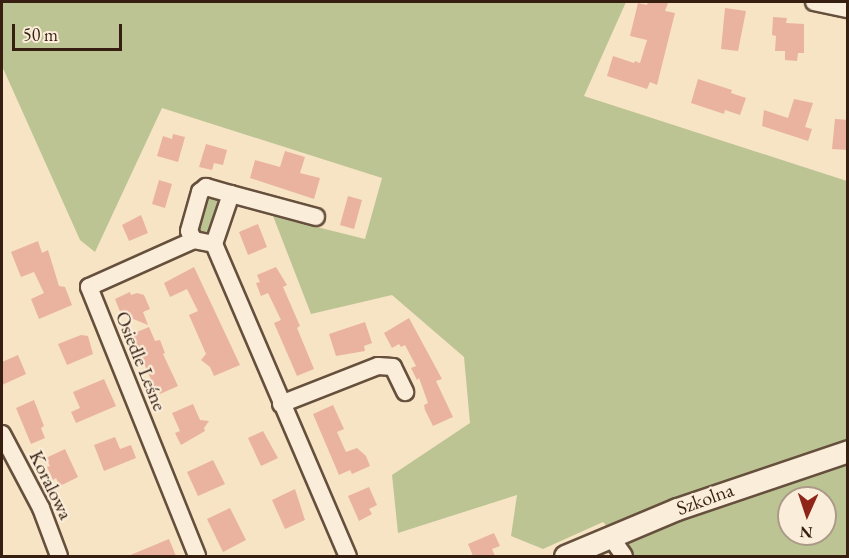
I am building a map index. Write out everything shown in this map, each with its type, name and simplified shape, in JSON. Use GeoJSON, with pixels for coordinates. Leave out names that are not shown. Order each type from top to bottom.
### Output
{"type":"FeatureCollection","features":[{"type":"Feature","properties":{"kind":"street"},"geometry":{"type":"LineString","coordinates":[[814,2],[848,9]]}},
{"type":"Feature","properties":{"kind":"street"},"geometry":{"type":"LineString","coordinates":[[214,244],[194,240],[189,231],[200,192],[206,187],[316,217]]}},
{"type":"Feature","properties":{"kind":"street"},"geometry":{"type":"LineString","coordinates":[[231,194],[214,244],[348,556]]}},
{"type":"Feature","properties":{"kind":"street","name":"Osiedle Leśne"},"geometry":{"type":"LineString","coordinates":[[194,240],[89,287],[197,556]]}},
{"type":"Feature","properties":{"kind":"street"},"geometry":{"type":"LineString","coordinates":[[281,404],[378,366],[393,367],[405,393]]}},
{"type":"Feature","properties":{"kind":"street","name":"Koralowa"},"geometry":{"type":"LineString","coordinates":[[2,434],[42,508],[59,556]]}},
{"type":"Feature","properties":{"kind":"street","name":"Szkolna"},"geometry":{"type":"LineString","coordinates":[[565,556],[696,502],[848,451]]}},
{"type":"Feature","properties":{"kind":"street"},"geometry":{"type":"LineString","coordinates":[[610,536],[624,556]]}},
{"type":"Feature","properties":{"kind":"green space"},"geometry":{"type":"Polygon","coordinates":[[[2,2],[626,2],[584,96],[847,181],[847,556],[635,556],[603,522],[543,549],[511,536],[517,495],[398,533],[392,475],[470,423],[464,357],[392,295],[311,314],[273,216],[365,239],[382,178],[162,108],[95,252],[80,240],[2,66],[2,2]]]}},
{"type":"Feature","properties":{"kind":"green space"},"geometry":{"type":"Polygon","coordinates":[[[212,195],[219,198],[221,203],[209,235],[202,234],[198,228],[207,198],[212,195]]]}},
{"type":"Feature","properties":{"kind":"building"},"geometry":{"type":"Polygon","coordinates":[[[648,2],[668,3],[665,11],[675,13],[657,85],[650,82],[647,89],[607,76],[613,56],[640,63],[647,40],[630,36],[638,3],[647,5],[648,2]]]}},
{"type":"Feature","properties":{"kind":"building"},"geometry":{"type":"Polygon","coordinates":[[[725,8],[746,11],[738,51],[721,49],[725,8]]]}},
{"type":"Feature","properties":{"kind":"building"},"geometry":{"type":"Polygon","coordinates":[[[773,17],[787,18],[786,23],[804,24],[804,53],[798,53],[797,61],[785,60],[785,51],[775,51],[776,36],[772,35],[773,17]]]}},
{"type":"Feature","properties":{"kind":"building"},"geometry":{"type":"Polygon","coordinates":[[[698,79],[732,90],[731,93],[746,98],[740,115],[725,110],[724,114],[691,103],[698,79]]]}},
{"type":"Feature","properties":{"kind":"building"},"geometry":{"type":"Polygon","coordinates":[[[794,99],[813,103],[805,127],[812,129],[808,141],[762,126],[764,110],[788,118],[794,99]]]}},
{"type":"Feature","properties":{"kind":"building"},"geometry":{"type":"Polygon","coordinates":[[[835,119],[848,120],[848,150],[832,149],[835,119]]]}},
{"type":"Feature","properties":{"kind":"building"},"geometry":{"type":"Polygon","coordinates":[[[173,134],[185,137],[178,162],[157,156],[163,136],[172,139],[173,134]]]}},
{"type":"Feature","properties":{"kind":"building"},"geometry":{"type":"Polygon","coordinates":[[[206,144],[227,150],[223,165],[214,163],[212,170],[199,167],[206,144]]]}},
{"type":"Feature","properties":{"kind":"building"},"geometry":{"type":"Polygon","coordinates":[[[285,151],[305,157],[300,173],[320,178],[314,199],[250,178],[255,160],[280,167],[285,151]]]}},
{"type":"Feature","properties":{"kind":"building"},"geometry":{"type":"Polygon","coordinates":[[[159,180],[172,184],[165,208],[152,204],[159,180]]]}},
{"type":"Feature","properties":{"kind":"building"},"geometry":{"type":"Polygon","coordinates":[[[348,196],[362,200],[354,229],[340,225],[348,196]]]}},
{"type":"Feature","properties":{"kind":"building"},"geometry":{"type":"Polygon","coordinates":[[[141,215],[148,233],[129,241],[122,225],[141,215]]]}},
{"type":"Feature","properties":{"kind":"building"},"geometry":{"type":"Polygon","coordinates":[[[258,224],[267,247],[248,255],[239,232],[258,224]]]}},
{"type":"Feature","properties":{"kind":"building"},"geometry":{"type":"Polygon","coordinates":[[[38,241],[42,253],[48,250],[59,286],[65,287],[72,305],[39,319],[31,299],[44,293],[34,272],[21,277],[11,252],[38,241]]]}},
{"type":"Feature","properties":{"kind":"building"},"geometry":{"type":"Polygon","coordinates":[[[194,267],[240,365],[214,376],[210,367],[201,360],[206,354],[189,315],[198,311],[187,289],[170,297],[164,283],[194,267]]]}},
{"type":"Feature","properties":{"kind":"building"},"geometry":{"type":"Polygon","coordinates":[[[276,267],[287,285],[283,287],[300,326],[297,328],[314,369],[297,376],[274,323],[281,320],[268,293],[261,296],[256,283],[260,282],[257,275],[276,267]]]}},
{"type":"Feature","properties":{"kind":"building"},"geometry":{"type":"Polygon","coordinates":[[[130,292],[131,295],[137,293],[144,295],[150,309],[143,312],[148,325],[121,314],[115,299],[130,292]]]}},
{"type":"Feature","properties":{"kind":"building"},"geometry":{"type":"Polygon","coordinates":[[[409,318],[442,379],[436,381],[453,417],[433,426],[425,410],[424,405],[428,403],[419,378],[417,380],[411,368],[416,366],[405,345],[401,347],[399,344],[392,348],[384,333],[409,318]]]}},
{"type":"Feature","properties":{"kind":"building"},"geometry":{"type":"Polygon","coordinates":[[[365,322],[372,343],[364,346],[365,351],[336,356],[329,334],[365,322]]]}},
{"type":"Feature","properties":{"kind":"building"},"geometry":{"type":"Polygon","coordinates":[[[149,327],[155,341],[160,340],[165,353],[163,354],[178,386],[160,394],[156,386],[154,387],[132,334],[149,327]]]}},
{"type":"Feature","properties":{"kind":"building"},"geometry":{"type":"Polygon","coordinates":[[[81,335],[88,336],[93,354],[67,365],[58,344],[81,335]]]}},
{"type":"Feature","properties":{"kind":"building"},"geometry":{"type":"Polygon","coordinates":[[[18,355],[26,374],[2,385],[2,362],[18,355]]]}},
{"type":"Feature","properties":{"kind":"building"},"geometry":{"type":"Polygon","coordinates":[[[104,379],[116,406],[76,423],[71,412],[80,408],[73,392],[104,379]]]}},
{"type":"Feature","properties":{"kind":"building"},"geometry":{"type":"Polygon","coordinates":[[[34,400],[44,426],[41,428],[45,438],[31,444],[16,408],[34,400]]]}},
{"type":"Feature","properties":{"kind":"building"},"geometry":{"type":"Polygon","coordinates":[[[193,404],[200,420],[209,421],[204,428],[205,431],[181,445],[175,433],[180,431],[172,413],[193,404]]]}},
{"type":"Feature","properties":{"kind":"building"},"geometry":{"type":"Polygon","coordinates":[[[333,405],[344,429],[337,432],[346,452],[357,448],[366,456],[370,466],[352,474],[350,470],[339,475],[313,414],[333,405]]]}},
{"type":"Feature","properties":{"kind":"building"},"geometry":{"type":"Polygon","coordinates":[[[263,431],[278,458],[261,466],[248,438],[263,431]]]}},
{"type":"Feature","properties":{"kind":"building"},"geometry":{"type":"Polygon","coordinates":[[[115,437],[120,449],[131,445],[136,458],[104,471],[94,445],[115,437]]]}},
{"type":"Feature","properties":{"kind":"building"},"geometry":{"type":"Polygon","coordinates":[[[65,449],[78,477],[60,486],[56,478],[53,480],[46,458],[65,449]]]}},
{"type":"Feature","properties":{"kind":"building"},"geometry":{"type":"Polygon","coordinates":[[[213,460],[225,484],[198,496],[187,472],[213,460]]]}},
{"type":"Feature","properties":{"kind":"building"},"geometry":{"type":"Polygon","coordinates":[[[369,487],[377,505],[369,509],[372,514],[359,521],[348,496],[369,487]]]}},
{"type":"Feature","properties":{"kind":"building"},"geometry":{"type":"Polygon","coordinates":[[[295,489],[305,520],[285,529],[272,500],[295,489]]]}},
{"type":"Feature","properties":{"kind":"building"},"geometry":{"type":"Polygon","coordinates":[[[230,508],[246,540],[223,552],[207,519],[230,508]]]}},
{"type":"Feature","properties":{"kind":"building"},"geometry":{"type":"Polygon","coordinates":[[[494,533],[500,546],[492,549],[495,556],[473,556],[468,544],[494,533]]]}},
{"type":"Feature","properties":{"kind":"building"},"geometry":{"type":"Polygon","coordinates":[[[169,539],[176,556],[128,556],[169,539]]]}}]}
